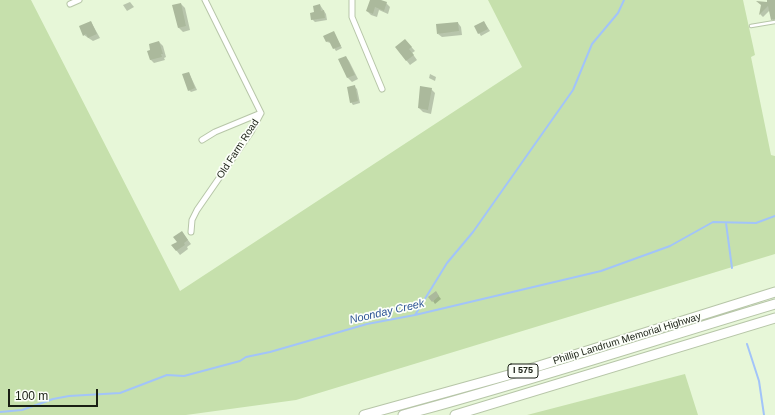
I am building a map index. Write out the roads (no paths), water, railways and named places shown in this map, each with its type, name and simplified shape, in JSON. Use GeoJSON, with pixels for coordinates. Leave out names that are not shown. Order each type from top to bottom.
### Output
{"type":"FeatureCollection","features":[{"type":"Feature","properties":{"kind":"highway","name":"Phillip Landrum Memorial Highway"},"geometry":{"type":"LineString","coordinates":[[364,415],[516,374],[775,292]]}},
{"type":"Feature","properties":{"kind":"highway"},"geometry":{"type":"LineString","coordinates":[[403,415],[526,380],[649,341],[775,304]]}},
{"type":"Feature","properties":{"kind":"highway","name":"I 575"},"geometry":{"type":"LineString","coordinates":[[455,415],[775,318]]}},
{"type":"Feature","properties":{"kind":"street"},"geometry":{"type":"LineString","coordinates":[[70,4],[79,0]]}},
{"type":"Feature","properties":{"kind":"street","name":"Old Farm Road"},"geometry":{"type":"LineString","coordinates":[[191,232],[192,220],[197,210],[251,132],[261,113],[205,0]]}},
{"type":"Feature","properties":{"kind":"street"},"geometry":{"type":"LineString","coordinates":[[352,0],[352,17],[382,89]]}},
{"type":"Feature","properties":{"kind":"street"},"geometry":{"type":"LineString","coordinates":[[202,140],[215,132],[261,113]]}},
{"type":"Feature","properties":{"kind":"lane"},"geometry":{"type":"LineString","coordinates":[[751,26],[775,22]]}},
{"type":"Feature","properties":{"kind":"waterway"},"geometry":{"type":"LineString","coordinates":[[415,315],[447,263],[473,232],[573,90],[592,44],[618,13],[624,0]]}},
{"type":"Feature","properties":{"kind":"waterway","name":"Noonday Creek"},"geometry":{"type":"LineString","coordinates":[[0,412],[22,410],[53,399],[69,396],[120,393],[167,375],[184,376],[240,361],[246,357],[270,352],[367,324],[415,315],[601,271],[670,246],[713,222],[756,223],[775,216]]}},
{"type":"Feature","properties":{"kind":"waterway"},"geometry":{"type":"LineString","coordinates":[[726,223],[732,268]]}},
{"type":"Feature","properties":{"kind":"waterway"},"geometry":{"type":"LineString","coordinates":[[747,344],[759,381],[764,415]]}}]}
